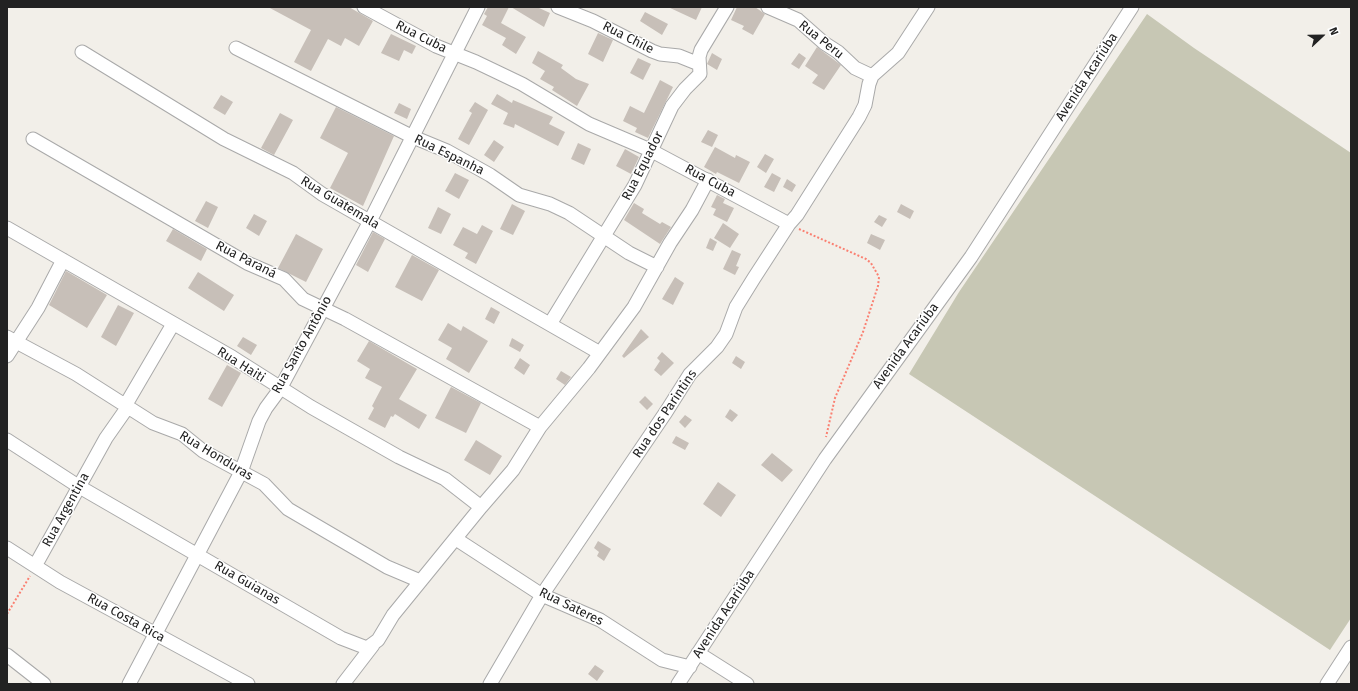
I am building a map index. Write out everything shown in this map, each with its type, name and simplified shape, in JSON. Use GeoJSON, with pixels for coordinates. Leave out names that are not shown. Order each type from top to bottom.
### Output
{"type":"FeatureCollection","features":[{"type":"Feature","properties":{"kind":"street","name":"Rua Cuba"},"geometry":{"type":"LineString","coordinates":[[364,7],[436,46],[522,84],[589,124],[650,150],[789,224]]}},
{"type":"Feature","properties":{"kind":"street","name":"Rua Santo Antônio"},"geometry":{"type":"LineString","coordinates":[[129,684],[154,634],[241,472],[259,421],[266,408],[280,389],[370,221],[478,7]]}},
{"type":"Feature","properties":{"kind":"street","name":"Rua Chile"},"geometry":{"type":"LineString","coordinates":[[558,7],[593,21],[652,52],[679,56],[699,64]]}},
{"type":"Feature","properties":{"kind":"street","name":"Rua Equador"},"geometry":{"type":"LineString","coordinates":[[550,324],[635,185],[650,150],[672,106],[685,89],[700,74],[699,56],[704,43],[718,24],[727,7]]}},
{"type":"Feature","properties":{"kind":"street","name":"Rua Peru"},"geometry":{"type":"LineString","coordinates":[[768,7],[798,20],[824,43],[838,52],[855,68],[872,76]]}},
{"type":"Feature","properties":{"kind":"street"},"geometry":{"type":"LineString","coordinates":[[872,76],[898,53],[928,7]]}},
{"type":"Feature","properties":{"kind":"street","name":"Avenida Acariúba"},"geometry":{"type":"LineString","coordinates":[[678,684],[825,459],[971,257],[1132,7]]}},
{"type":"Feature","properties":{"kind":"street","name":"Rua Espanha"},"geometry":{"type":"LineString","coordinates":[[236,48],[413,137],[451,153],[490,175],[519,194],[550,204],[569,213],[604,237],[657,267]]}},
{"type":"Feature","properties":{"kind":"street","name":"Rua Guatemala"},"geometry":{"type":"LineString","coordinates":[[82,52],[224,139],[293,173],[322,194],[600,352]]}},
{"type":"Feature","properties":{"kind":"street","name":"Rua dos Parintins"},"geometry":{"type":"LineString","coordinates":[[490,684],[542,595],[666,412],[690,374],[717,347],[726,334],[736,307],[789,224],[797,215],[859,117],[865,105],[872,76]]}},
{"type":"Feature","properties":{"kind":"street","name":"Rua Paraná"},"geometry":{"type":"LineString","coordinates":[[33,139],[247,263],[284,279],[303,299],[323,307],[540,427]]}},
{"type":"Feature","properties":{"kind":"street"},"geometry":{"type":"LineString","coordinates":[[343,684],[373,645],[393,615],[420,581],[456,539],[480,507],[514,470],[540,427],[569,394],[634,308],[670,243],[692,210],[708,180]]}},
{"type":"Feature","properties":{"kind":"street","name":"Rua Haiti"},"geometry":{"type":"LineString","coordinates":[[7,228],[232,357],[280,389],[399,457],[445,479],[480,507]]}},
{"type":"Feature","properties":{"kind":"street"},"geometry":{"type":"LineString","coordinates":[[7,356],[12,340],[63,260]]}},
{"type":"Feature","properties":{"kind":"street","name":"Rua Argentina"},"geometry":{"type":"LineString","coordinates":[[35,566],[78,486],[126,407],[173,324]]}},
{"type":"Feature","properties":{"kind":"street","name":"Rua Honduras"},"geometry":{"type":"LineString","coordinates":[[12,340],[76,374],[153,423],[182,434],[203,451],[264,484],[288,509],[388,567],[420,581]]}},
{"type":"Feature","properties":{"kind":"street","name":"Rua Guianas"},"geometry":{"type":"LineString","coordinates":[[7,440],[78,486],[341,638],[367,648],[373,645]]}},
{"type":"Feature","properties":{"kind":"street","name":"Rua Sateres"},"geometry":{"type":"LineString","coordinates":[[456,539],[542,595],[600,620],[662,660],[690,667]]}},
{"type":"Feature","properties":{"kind":"street","name":"Rua Costa Rica"},"geometry":{"type":"LineString","coordinates":[[7,548],[35,566],[154,634],[248,684]]}},
{"type":"Feature","properties":{"kind":"street"},"geometry":{"type":"LineString","coordinates":[[1327,684],[1351,647]]}},
{"type":"Feature","properties":{"kind":"street"},"geometry":{"type":"LineString","coordinates":[[698,653],[747,684]]}},
{"type":"Feature","properties":{"kind":"street"},"geometry":{"type":"LineString","coordinates":[[7,655],[44,684]]}},
{"type":"Feature","properties":{"kind":"path"},"geometry":{"type":"LineString","coordinates":[[789,224],[866,259],[871,263],[879,277],[878,286],[863,332],[835,398],[828,422],[825,459]]}},
{"type":"Feature","properties":{"kind":"path"},"geometry":{"type":"LineString","coordinates":[[7,614],[35,566]]}},
{"type":"Feature","properties":{"kind":"shaded area"},"geometry":{"type":"Polygon","coordinates":[[[1147,14],[1194,48],[1351,153],[1351,618],[1330,650],[909,374],[959,292],[1147,14]]]}},
{"type":"Feature","properties":{"kind":"building"},"geometry":{"type":"Polygon","coordinates":[[[268,7],[349,7],[373,21],[359,46],[345,38],[341,46],[328,39],[311,71],[294,62],[311,30],[268,7]]]}},
{"type":"Feature","properties":{"kind":"building"},"geometry":{"type":"Polygon","coordinates":[[[488,7],[509,7],[501,23],[526,37],[516,54],[502,45],[506,38],[482,25],[487,16],[484,14],[488,7]]]}},
{"type":"Feature","properties":{"kind":"building"},"geometry":{"type":"Polygon","coordinates":[[[511,7],[537,7],[550,13],[544,27],[511,7]]]}},
{"type":"Feature","properties":{"kind":"building"},"geometry":{"type":"Polygon","coordinates":[[[668,7],[702,7],[696,20],[668,7]]]}},
{"type":"Feature","properties":{"kind":"building"},"geometry":{"type":"Polygon","coordinates":[[[737,7],[755,7],[765,14],[753,35],[742,29],[744,26],[731,20],[737,7]]]}},
{"type":"Feature","properties":{"kind":"building"},"geometry":{"type":"Polygon","coordinates":[[[645,12],[668,24],[662,35],[640,21],[645,12]]]}},
{"type":"Feature","properties":{"kind":"building"},"geometry":{"type":"Polygon","coordinates":[[[598,33],[613,40],[603,62],[588,54],[598,33]]]}},
{"type":"Feature","properties":{"kind":"building"},"geometry":{"type":"Polygon","coordinates":[[[391,34],[416,46],[412,54],[404,50],[399,61],[381,53],[391,34]]]}},
{"type":"Feature","properties":{"kind":"building"},"geometry":{"type":"Polygon","coordinates":[[[817,47],[841,65],[824,90],[812,83],[818,75],[805,66],[817,47]]]}},
{"type":"Feature","properties":{"kind":"building"},"geometry":{"type":"Polygon","coordinates":[[[538,51],[563,65],[561,68],[576,79],[589,84],[577,106],[552,90],[554,87],[540,79],[545,71],[532,63],[538,51]]]}},
{"type":"Feature","properties":{"kind":"building"},"geometry":{"type":"Polygon","coordinates":[[[712,53],[722,59],[717,70],[707,64],[712,53]]]}},
{"type":"Feature","properties":{"kind":"building"},"geometry":{"type":"Polygon","coordinates":[[[799,53],[806,58],[799,69],[791,64],[799,53]]]}},
{"type":"Feature","properties":{"kind":"building"},"geometry":{"type":"Polygon","coordinates":[[[638,58],[651,64],[643,80],[630,73],[638,58]]]}},
{"type":"Feature","properties":{"kind":"building"},"geometry":{"type":"Polygon","coordinates":[[[660,80],[673,87],[648,138],[635,132],[637,128],[623,121],[630,106],[644,113],[660,80]]]}},
{"type":"Feature","properties":{"kind":"building"},"geometry":{"type":"Polygon","coordinates":[[[497,94],[512,103],[513,100],[553,117],[549,124],[565,132],[558,146],[515,124],[514,128],[503,124],[508,113],[491,104],[497,94]]]}},
{"type":"Feature","properties":{"kind":"building"},"geometry":{"type":"Polygon","coordinates":[[[221,95],[233,102],[225,115],[213,108],[221,95]]]}},
{"type":"Feature","properties":{"kind":"building"},"geometry":{"type":"Polygon","coordinates":[[[475,102],[488,110],[469,145],[458,139],[472,113],[469,111],[475,102]]]}},
{"type":"Feature","properties":{"kind":"building"},"geometry":{"type":"Polygon","coordinates":[[[399,103],[411,109],[407,119],[394,113],[399,103]]]}},
{"type":"Feature","properties":{"kind":"building"},"geometry":{"type":"Polygon","coordinates":[[[336,107],[394,136],[363,206],[330,188],[348,153],[320,138],[336,107]]]}},
{"type":"Feature","properties":{"kind":"building"},"geometry":{"type":"Polygon","coordinates":[[[280,113],[293,120],[274,155],[261,148],[280,113]]]}},
{"type":"Feature","properties":{"kind":"building"},"geometry":{"type":"Polygon","coordinates":[[[708,130],[718,135],[712,147],[701,142],[708,130]]]}},
{"type":"Feature","properties":{"kind":"building"},"geometry":{"type":"Polygon","coordinates":[[[494,140],[504,147],[494,162],[484,155],[494,140]]]}},
{"type":"Feature","properties":{"kind":"building"},"geometry":{"type":"Polygon","coordinates":[[[578,143],[591,149],[584,165],[571,159],[578,143]]]}},
{"type":"Feature","properties":{"kind":"building"},"geometry":{"type":"Polygon","coordinates":[[[715,147],[735,158],[736,155],[750,162],[739,183],[717,172],[716,174],[704,167],[715,147]]]}},
{"type":"Feature","properties":{"kind":"building"},"geometry":{"type":"Polygon","coordinates":[[[625,149],[639,157],[631,174],[616,166],[625,149]]]}},
{"type":"Feature","properties":{"kind":"building"},"geometry":{"type":"Polygon","coordinates":[[[765,154],[774,159],[766,173],[757,167],[765,154]]]}},
{"type":"Feature","properties":{"kind":"building"},"geometry":{"type":"Polygon","coordinates":[[[455,173],[469,180],[459,199],[445,191],[455,173]]]}},
{"type":"Feature","properties":{"kind":"building"},"geometry":{"type":"Polygon","coordinates":[[[772,173],[781,178],[774,192],[764,187],[772,173]]]}},
{"type":"Feature","properties":{"kind":"building"},"geometry":{"type":"Polygon","coordinates":[[[787,179],[796,185],[792,192],[783,187],[787,179]]]}},
{"type":"Feature","properties":{"kind":"building"},"geometry":{"type":"Polygon","coordinates":[[[717,195],[725,199],[723,203],[734,208],[727,222],[713,215],[716,209],[711,207],[717,195]]]}},
{"type":"Feature","properties":{"kind":"building"},"geometry":{"type":"Polygon","coordinates":[[[206,201],[218,207],[208,228],[195,221],[206,201]]]}},
{"type":"Feature","properties":{"kind":"building"},"geometry":{"type":"Polygon","coordinates":[[[634,203],[644,209],[642,213],[660,224],[662,222],[671,227],[660,244],[624,220],[634,203]]]}},
{"type":"Feature","properties":{"kind":"building"},"geometry":{"type":"Polygon","coordinates":[[[512,204],[525,211],[513,235],[500,229],[512,204]]]}},
{"type":"Feature","properties":{"kind":"building"},"geometry":{"type":"Polygon","coordinates":[[[901,204],[914,211],[910,219],[897,212],[901,204]]]}},
{"type":"Feature","properties":{"kind":"building"},"geometry":{"type":"Polygon","coordinates":[[[438,207],[451,214],[441,234],[428,228],[438,207]]]}},
{"type":"Feature","properties":{"kind":"building"},"geometry":{"type":"Polygon","coordinates":[[[254,214],[267,221],[259,236],[246,228],[254,214]]]}},
{"type":"Feature","properties":{"kind":"building"},"geometry":{"type":"Polygon","coordinates":[[[879,215],[887,219],[882,227],[874,222],[879,215]]]}},
{"type":"Feature","properties":{"kind":"building"},"geometry":{"type":"Polygon","coordinates":[[[723,223],[739,234],[730,248],[714,238],[723,223]]]}},
{"type":"Feature","properties":{"kind":"building"},"geometry":{"type":"Polygon","coordinates":[[[482,225],[493,231],[476,264],[465,258],[468,253],[453,245],[463,227],[477,234],[482,225]]]}},
{"type":"Feature","properties":{"kind":"building"},"geometry":{"type":"Polygon","coordinates":[[[173,229],[207,249],[201,261],[166,241],[173,229]]]}},
{"type":"Feature","properties":{"kind":"building"},"geometry":{"type":"Polygon","coordinates":[[[373,232],[385,239],[368,272],[356,265],[373,232]]]}},
{"type":"Feature","properties":{"kind":"building"},"geometry":{"type":"Polygon","coordinates":[[[296,234],[323,249],[306,282],[278,268],[296,234]]]}},
{"type":"Feature","properties":{"kind":"building"},"geometry":{"type":"Polygon","coordinates":[[[871,234],[885,240],[880,250],[867,243],[871,234]]]}},
{"type":"Feature","properties":{"kind":"building"},"geometry":{"type":"Polygon","coordinates":[[[710,238],[717,242],[713,251],[706,248],[710,238]]]}},
{"type":"Feature","properties":{"kind":"building"},"geometry":{"type":"Polygon","coordinates":[[[732,250],[741,254],[736,266],[739,267],[735,275],[723,269],[732,250]]]}},
{"type":"Feature","properties":{"kind":"building"},"geometry":{"type":"Polygon","coordinates":[[[412,255],[439,270],[422,301],[395,287],[412,255]]]}},
{"type":"Feature","properties":{"kind":"building"},"geometry":{"type":"Polygon","coordinates":[[[66,271],[107,295],[87,328],[49,305],[66,271]]]}},
{"type":"Feature","properties":{"kind":"building"},"geometry":{"type":"Polygon","coordinates":[[[198,272],[234,295],[224,311],[188,288],[198,272]]]}},
{"type":"Feature","properties":{"kind":"building"},"geometry":{"type":"Polygon","coordinates":[[[675,277],[684,283],[673,305],[662,299],[675,277]]]}},
{"type":"Feature","properties":{"kind":"building"},"geometry":{"type":"Polygon","coordinates":[[[118,305],[134,313],[116,346],[101,337],[118,305]]]}},
{"type":"Feature","properties":{"kind":"building"},"geometry":{"type":"Polygon","coordinates":[[[491,307],[500,312],[494,324],[485,319],[491,307]]]}},
{"type":"Feature","properties":{"kind":"building"},"geometry":{"type":"Polygon","coordinates":[[[448,323],[461,331],[463,326],[488,341],[469,373],[446,359],[452,348],[438,340],[448,323]]]}},
{"type":"Feature","properties":{"kind":"building"},"geometry":{"type":"Polygon","coordinates":[[[641,329],[649,337],[624,358],[622,356],[641,329]]]}},
{"type":"Feature","properties":{"kind":"building"},"geometry":{"type":"Polygon","coordinates":[[[243,337],[257,345],[251,355],[237,346],[243,337]]]}},
{"type":"Feature","properties":{"kind":"building"},"geometry":{"type":"Polygon","coordinates":[[[512,338],[524,345],[520,352],[509,346],[512,338]]]}},
{"type":"Feature","properties":{"kind":"building"},"geometry":{"type":"Polygon","coordinates":[[[369,341],[417,369],[399,399],[427,415],[419,429],[395,414],[393,417],[391,416],[385,428],[368,419],[374,408],[372,406],[382,387],[365,378],[370,369],[357,361],[369,341]]]}},
{"type":"Feature","properties":{"kind":"building"},"geometry":{"type":"Polygon","coordinates":[[[662,352],[674,363],[661,376],[654,370],[660,361],[657,358],[662,352]]]}},
{"type":"Feature","properties":{"kind":"building"},"geometry":{"type":"Polygon","coordinates":[[[736,356],[745,362],[741,369],[732,363],[736,356]]]}},
{"type":"Feature","properties":{"kind":"building"},"geometry":{"type":"Polygon","coordinates":[[[520,358],[530,365],[524,375],[514,368],[520,358]]]}},
{"type":"Feature","properties":{"kind":"building"},"geometry":{"type":"Polygon","coordinates":[[[227,365],[241,373],[222,407],[208,399],[227,365]]]}},
{"type":"Feature","properties":{"kind":"building"},"geometry":{"type":"Polygon","coordinates":[[[561,371],[571,377],[565,385],[556,379],[561,371]]]}},
{"type":"Feature","properties":{"kind":"building"},"geometry":{"type":"Polygon","coordinates":[[[451,387],[481,403],[466,433],[435,418],[451,387]]]}},
{"type":"Feature","properties":{"kind":"building"},"geometry":{"type":"Polygon","coordinates":[[[645,396],[653,404],[647,410],[639,402],[645,396]]]}},
{"type":"Feature","properties":{"kind":"building"},"geometry":{"type":"Polygon","coordinates":[[[730,409],[738,415],[732,422],[725,417],[730,409]]]}},
{"type":"Feature","properties":{"kind":"building"},"geometry":{"type":"Polygon","coordinates":[[[685,415],[692,420],[685,428],[679,422],[685,415]]]}},
{"type":"Feature","properties":{"kind":"building"},"geometry":{"type":"Polygon","coordinates":[[[676,436],[689,443],[685,450],[672,443],[676,436]]]}},
{"type":"Feature","properties":{"kind":"building"},"geometry":{"type":"Polygon","coordinates":[[[476,440],[502,456],[490,475],[464,460],[476,440]]]}},
{"type":"Feature","properties":{"kind":"building"},"geometry":{"type":"Polygon","coordinates":[[[772,453],[793,470],[782,482],[761,465],[772,453]]]}},
{"type":"Feature","properties":{"kind":"building"},"geometry":{"type":"Polygon","coordinates":[[[718,482],[736,495],[721,517],[703,504],[718,482]]]}},
{"type":"Feature","properties":{"kind":"building"},"geometry":{"type":"Polygon","coordinates":[[[598,541],[611,549],[604,561],[597,556],[599,552],[594,548],[598,541]]]}},
{"type":"Feature","properties":{"kind":"building"},"geometry":{"type":"Polygon","coordinates":[[[595,665],[604,671],[597,681],[588,674],[595,665]]]}}]}
